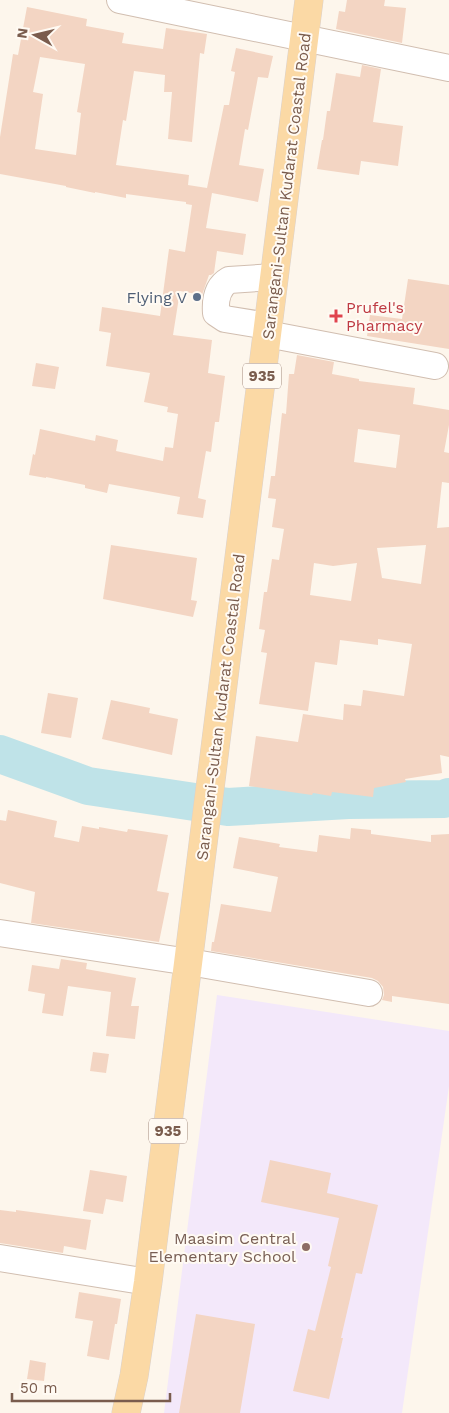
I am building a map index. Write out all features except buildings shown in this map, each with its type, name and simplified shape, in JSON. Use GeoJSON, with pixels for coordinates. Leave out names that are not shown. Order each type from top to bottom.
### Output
{"type":"FeatureCollection","features":[{"type":"Feature","properties":{"kind":"main road","name":"Sarangani-Sultan Kudarat Coastal Road"},"geometry":{"type":"LineString","coordinates":[[126,1413],[134,1376],[148,1282],[310,0]]}},
{"type":"Feature","properties":{"kind":"street"},"geometry":{"type":"LineString","coordinates":[[120,0],[449,68]]}},
{"type":"Feature","properties":{"kind":"street"},"geometry":{"type":"LineString","coordinates":[[274,277],[230,280],[223,283],[216,299],[216,313],[225,319],[268,330],[436,366]]}},
{"type":"Feature","properties":{"kind":"street"},"geometry":{"type":"LineString","coordinates":[[0,933],[189,962],[369,993]]}},
{"type":"Feature","properties":{"kind":"street"},"geometry":{"type":"LineString","coordinates":[[0,1258],[148,1282]]}},
{"type":"Feature","properties":{"kind":"shaded area","name":"Maasim Central Elementary School"},"geometry":{"type":"Polygon","coordinates":[[[217,995],[449,1031],[449,1086],[402,1413],[164,1413],[217,995]]]}},
{"type":"Feature","properties":{"kind":"waterway"},"geometry":{"type":"LineString","coordinates":[[0,754],[88,786],[228,807],[348,800],[444,799],[449,797]]}},
{"type":"Feature","properties":{"kind":"place","name":"Flying V"},"geometry":{"type":"Point","coordinates":[197,297]}},
{"type":"Feature","properties":{"kind":"place","name":"Prufel's Pharmacy"},"geometry":{"type":"Point","coordinates":[336,316]}},
{"type":"Feature","properties":{"kind":"place","name":"Maasim Central Elementary School"},"geometry":{"type":"Point","coordinates":[306,1247]}}]}
